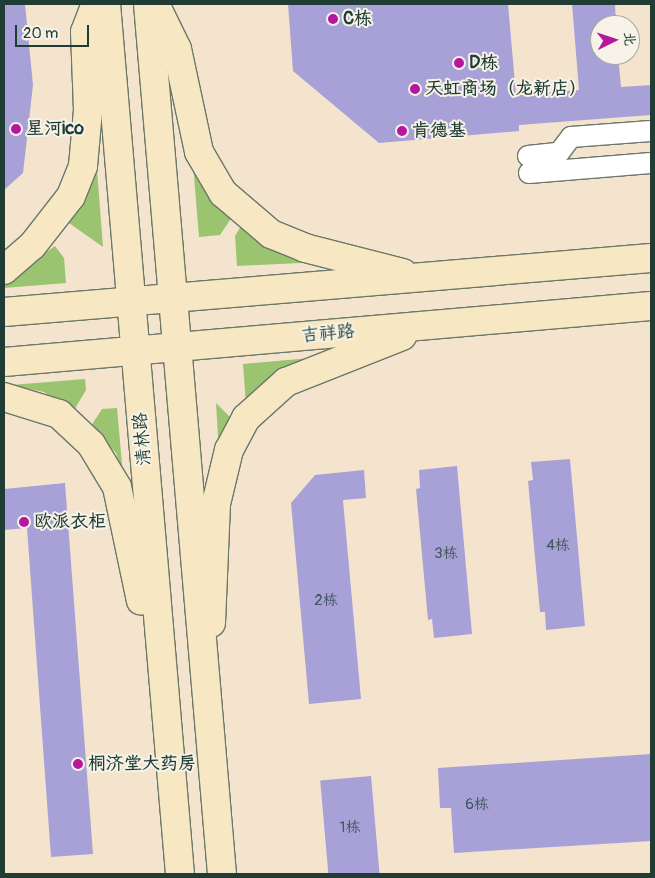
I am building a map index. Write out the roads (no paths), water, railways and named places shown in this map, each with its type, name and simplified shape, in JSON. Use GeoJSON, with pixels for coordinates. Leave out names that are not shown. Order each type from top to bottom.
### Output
{"type":"FeatureCollection","features":[{"type":"Feature","properties":{"kind":"main road"},"geometry":{"type":"LineString","coordinates":[[4,270],[32,246],[66,203],[82,166],[88,110],[85,32],[96,4]]}},
{"type":"Feature","properties":{"kind":"main road","name":"清林路"},"geometry":{"type":"LineString","coordinates":[[106,4],[180,874]]}},
{"type":"Feature","properties":{"kind":"main road"},"geometry":{"type":"LineString","coordinates":[[148,4],[174,298],[200,642],[222,874]]}},
{"type":"Feature","properties":{"kind":"main road"},"geometry":{"type":"LineString","coordinates":[[155,4],[177,49],[200,152],[223,192],[271,234],[419,278]]}},
{"type":"Feature","properties":{"kind":"main road"},"geometry":{"type":"LineString","coordinates":[[4,312],[651,258]]}},
{"type":"Feature","properties":{"kind":"main road","name":"吉祥路"},"geometry":{"type":"LineString","coordinates":[[4,362],[651,306]]}},
{"type":"Feature","properties":{"kind":"main road"},"geometry":{"type":"LineString","coordinates":[[200,642],[215,608],[216,504],[229,450],[246,418],[286,382],[423,326]]}},
{"type":"Feature","properties":{"kind":"main road"},"geometry":{"type":"LineString","coordinates":[[4,396],[59,414],[90,444],[117,487],[146,622],[161,645]]}},
{"type":"Feature","properties":{"kind":"street"},"geometry":{"type":"LineString","coordinates":[[651,131],[571,137],[559,153],[528,164],[651,163]]}},
{"type":"Feature","properties":{"kind":"place","name":"C栋"},"geometry":{"type":"Point","coordinates":[333,19]}},
{"type":"Feature","properties":{"kind":"place","name":"D栋"},"geometry":{"type":"Point","coordinates":[459,63]}},
{"type":"Feature","properties":{"kind":"place","name":"天虹商场（龙新店）"},"geometry":{"type":"Point","coordinates":[415,89]}},
{"type":"Feature","properties":{"kind":"place","name":"星河ico"},"geometry":{"type":"Point","coordinates":[16,129]}},
{"type":"Feature","properties":{"kind":"place","name":"肯德基"},"geometry":{"type":"Point","coordinates":[402,131]}},
{"type":"Feature","properties":{"kind":"place","name":"欧派衣柜"},"geometry":{"type":"Point","coordinates":[24,522]}},
{"type":"Feature","properties":{"kind":"place","name":"桐济堂大药房"},"geometry":{"type":"Point","coordinates":[78,764]}}]}
